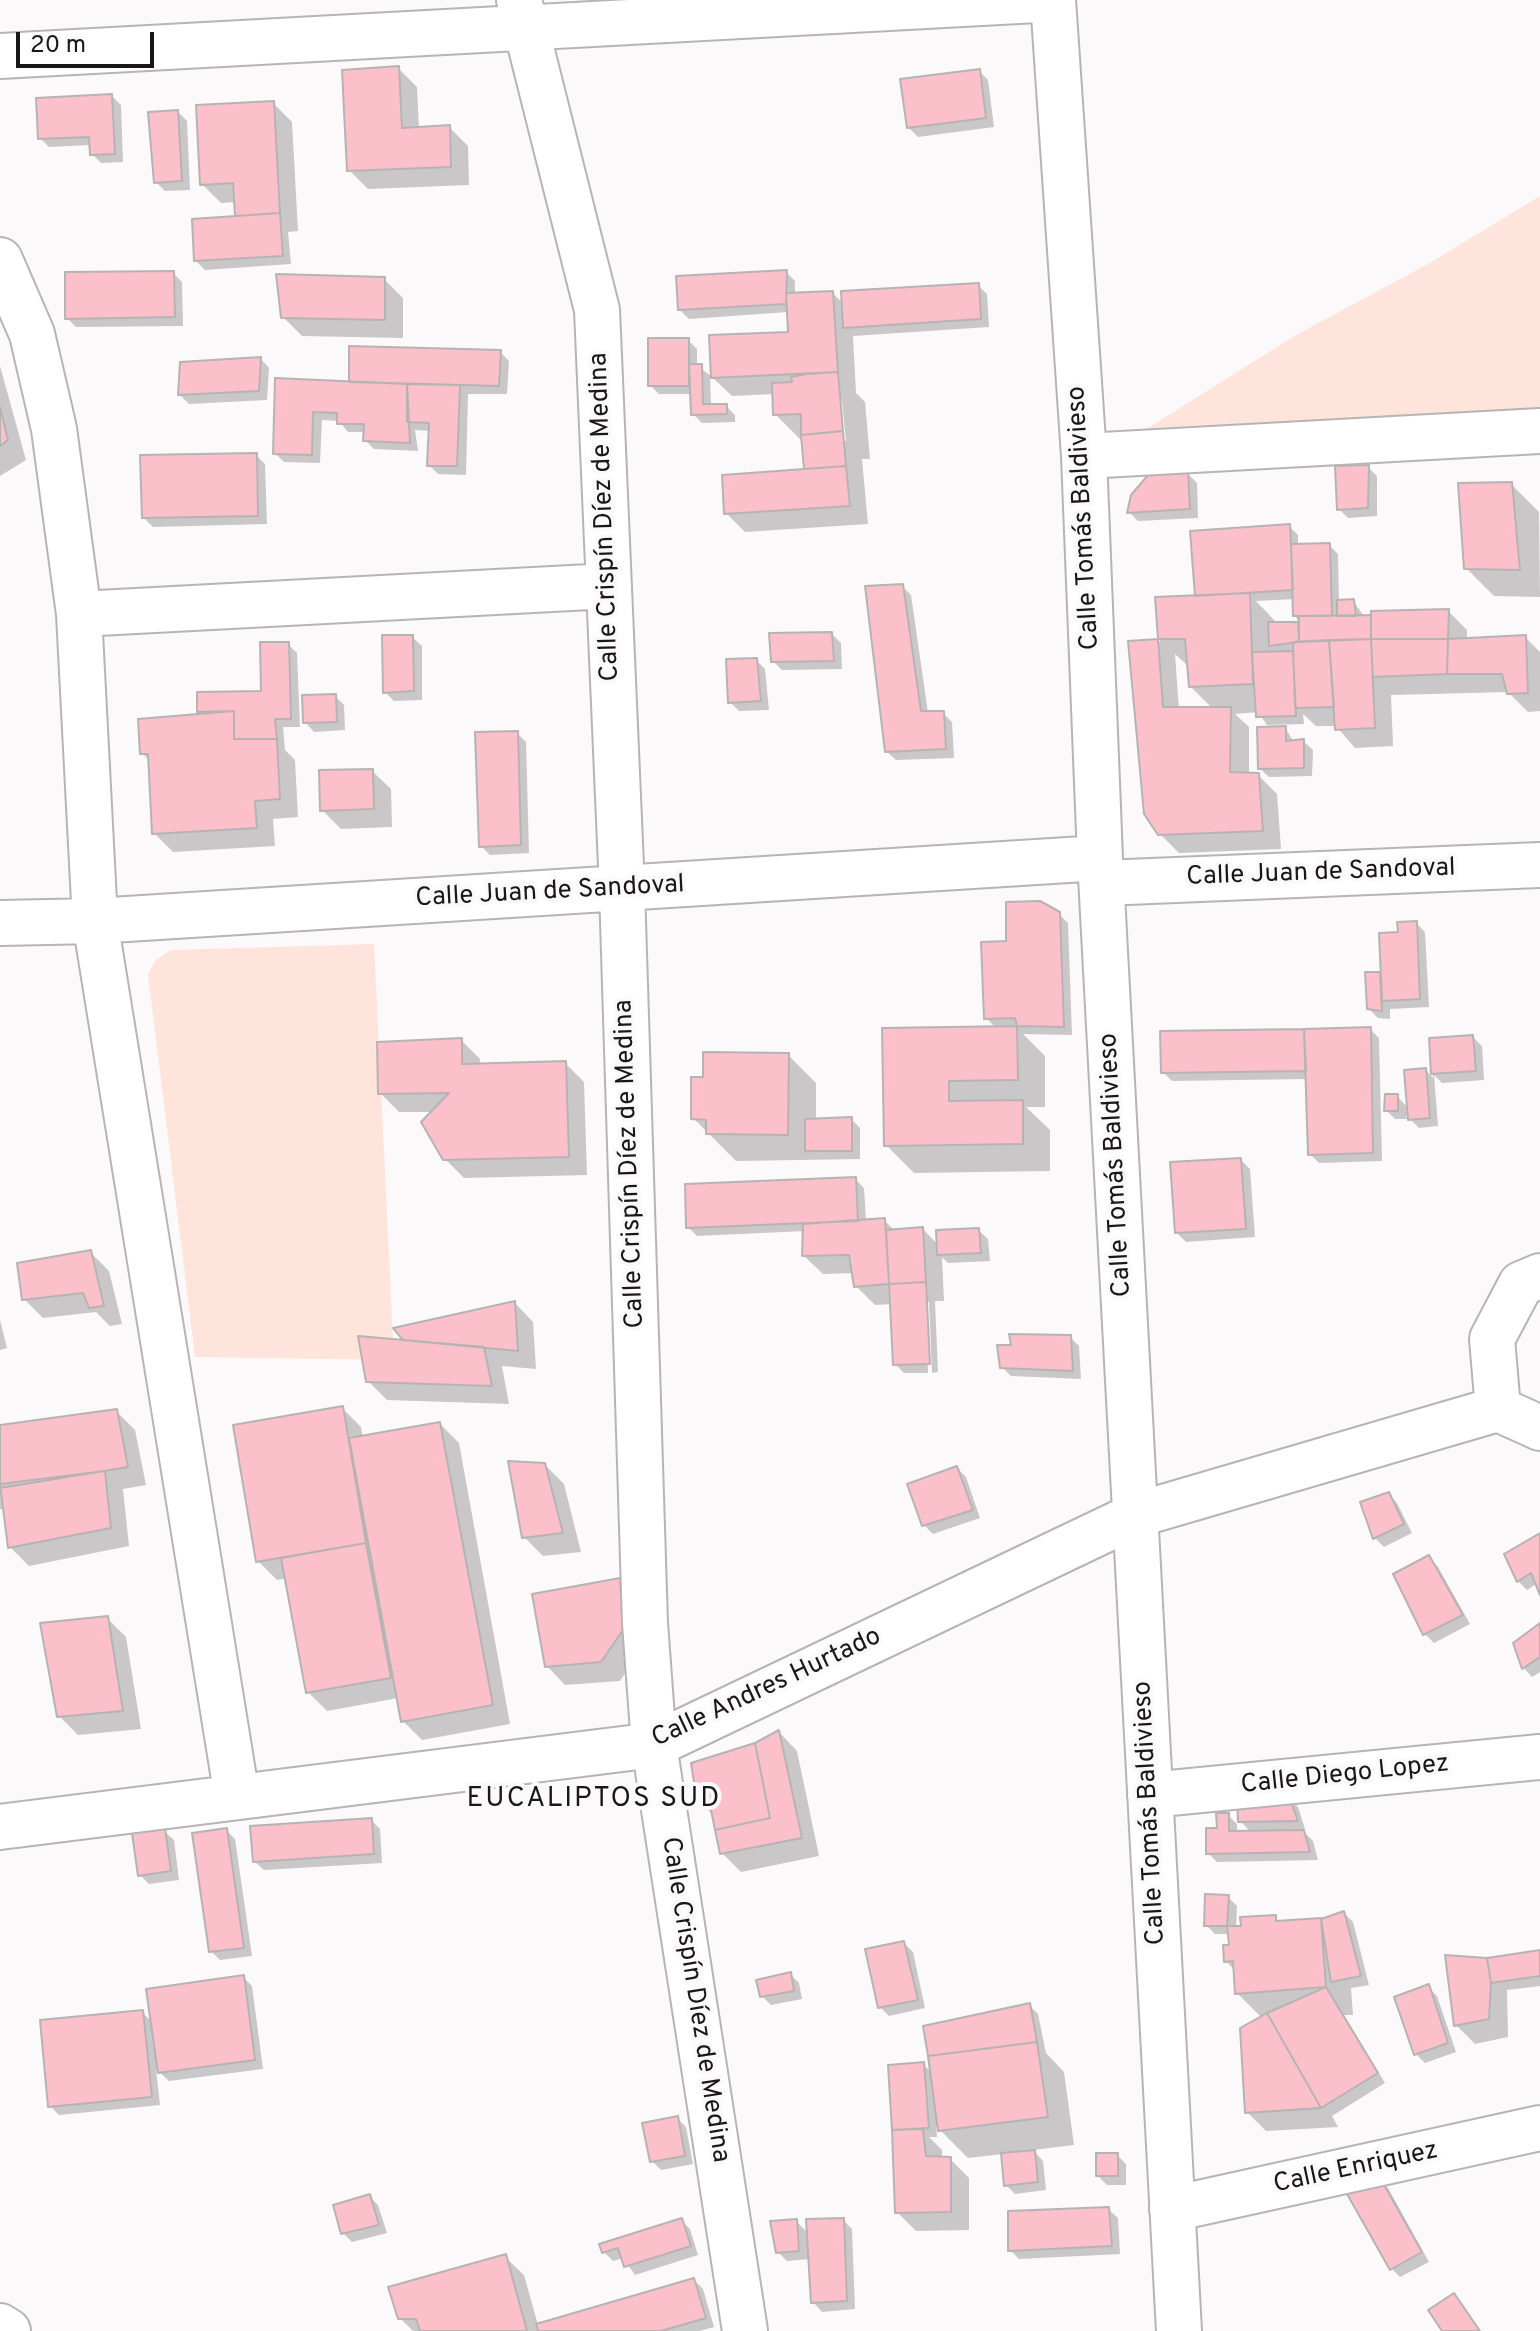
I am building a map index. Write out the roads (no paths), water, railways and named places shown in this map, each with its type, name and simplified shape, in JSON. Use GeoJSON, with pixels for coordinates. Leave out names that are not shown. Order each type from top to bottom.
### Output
{"type":"FeatureCollection","features":[{"type":"Feature","properties":{"kind":"street"},"geometry":{"type":"LineString","coordinates":[[0,56],[522,13],[1037,0]]}},
{"type":"Feature","properties":{"kind":"street","name":"Calle Tomás Baldivieso"},"geometry":{"type":"LineString","coordinates":[[1053,0],[1084,456],[1102,871],[1179,2331]]}},
{"type":"Feature","properties":{"kind":"street","name":"Calle Crispín Díez de Medina"},"geometry":{"type":"LineString","coordinates":[[522,13],[597,310],[622,889],[645,1623],[654,1745],[745,2331]]}},
{"type":"Feature","properties":{"kind":"street"},"geometry":{"type":"LineString","coordinates":[[0,260],[32,334],[48,402],[79,614],[95,921],[237,1797]]}},
{"type":"Feature","properties":{"kind":"street"},"geometry":{"type":"LineString","coordinates":[[1084,456],[1540,431]]}},
{"type":"Feature","properties":{"kind":"street"},"geometry":{"type":"LineString","coordinates":[[79,614],[609,586]]}},
{"type":"Feature","properties":{"kind":"street","name":"Calle Juan de Sandoval"},"geometry":{"type":"LineString","coordinates":[[0,923],[95,921],[622,889],[1102,871],[1540,865]]}},
{"type":"Feature","properties":{"kind":"street"},"geometry":{"type":"LineString","coordinates":[[1540,1276],[1521,1284],[1492,1339],[1498,1409],[1540,1428]]}},
{"type":"Feature","properties":{"kind":"street","name":"Calle Andres Hurtado"},"geometry":{"type":"LineString","coordinates":[[0,1827],[654,1745],[1136,1515],[1498,1409]]}},
{"type":"Feature","properties":{"kind":"street","name":"Calle Diego Lopez"},"geometry":{"type":"LineString","coordinates":[[1150,1795],[1540,1757]]}},
{"type":"Feature","properties":{"kind":"street","name":"Calle Enriquez"},"geometry":{"type":"LineString","coordinates":[[1172,2209],[1540,2128]]}},
{"type":"Feature","properties":{"kind":"street"},"geometry":{"type":"LineString","coordinates":[[0,2326],[8,2331]]}},
{"type":"Feature","properties":{"kind":"district","name":"EUCALIPTOS SUD"},"geometry":{"type":"Point","coordinates":[594,1800]}}]}
